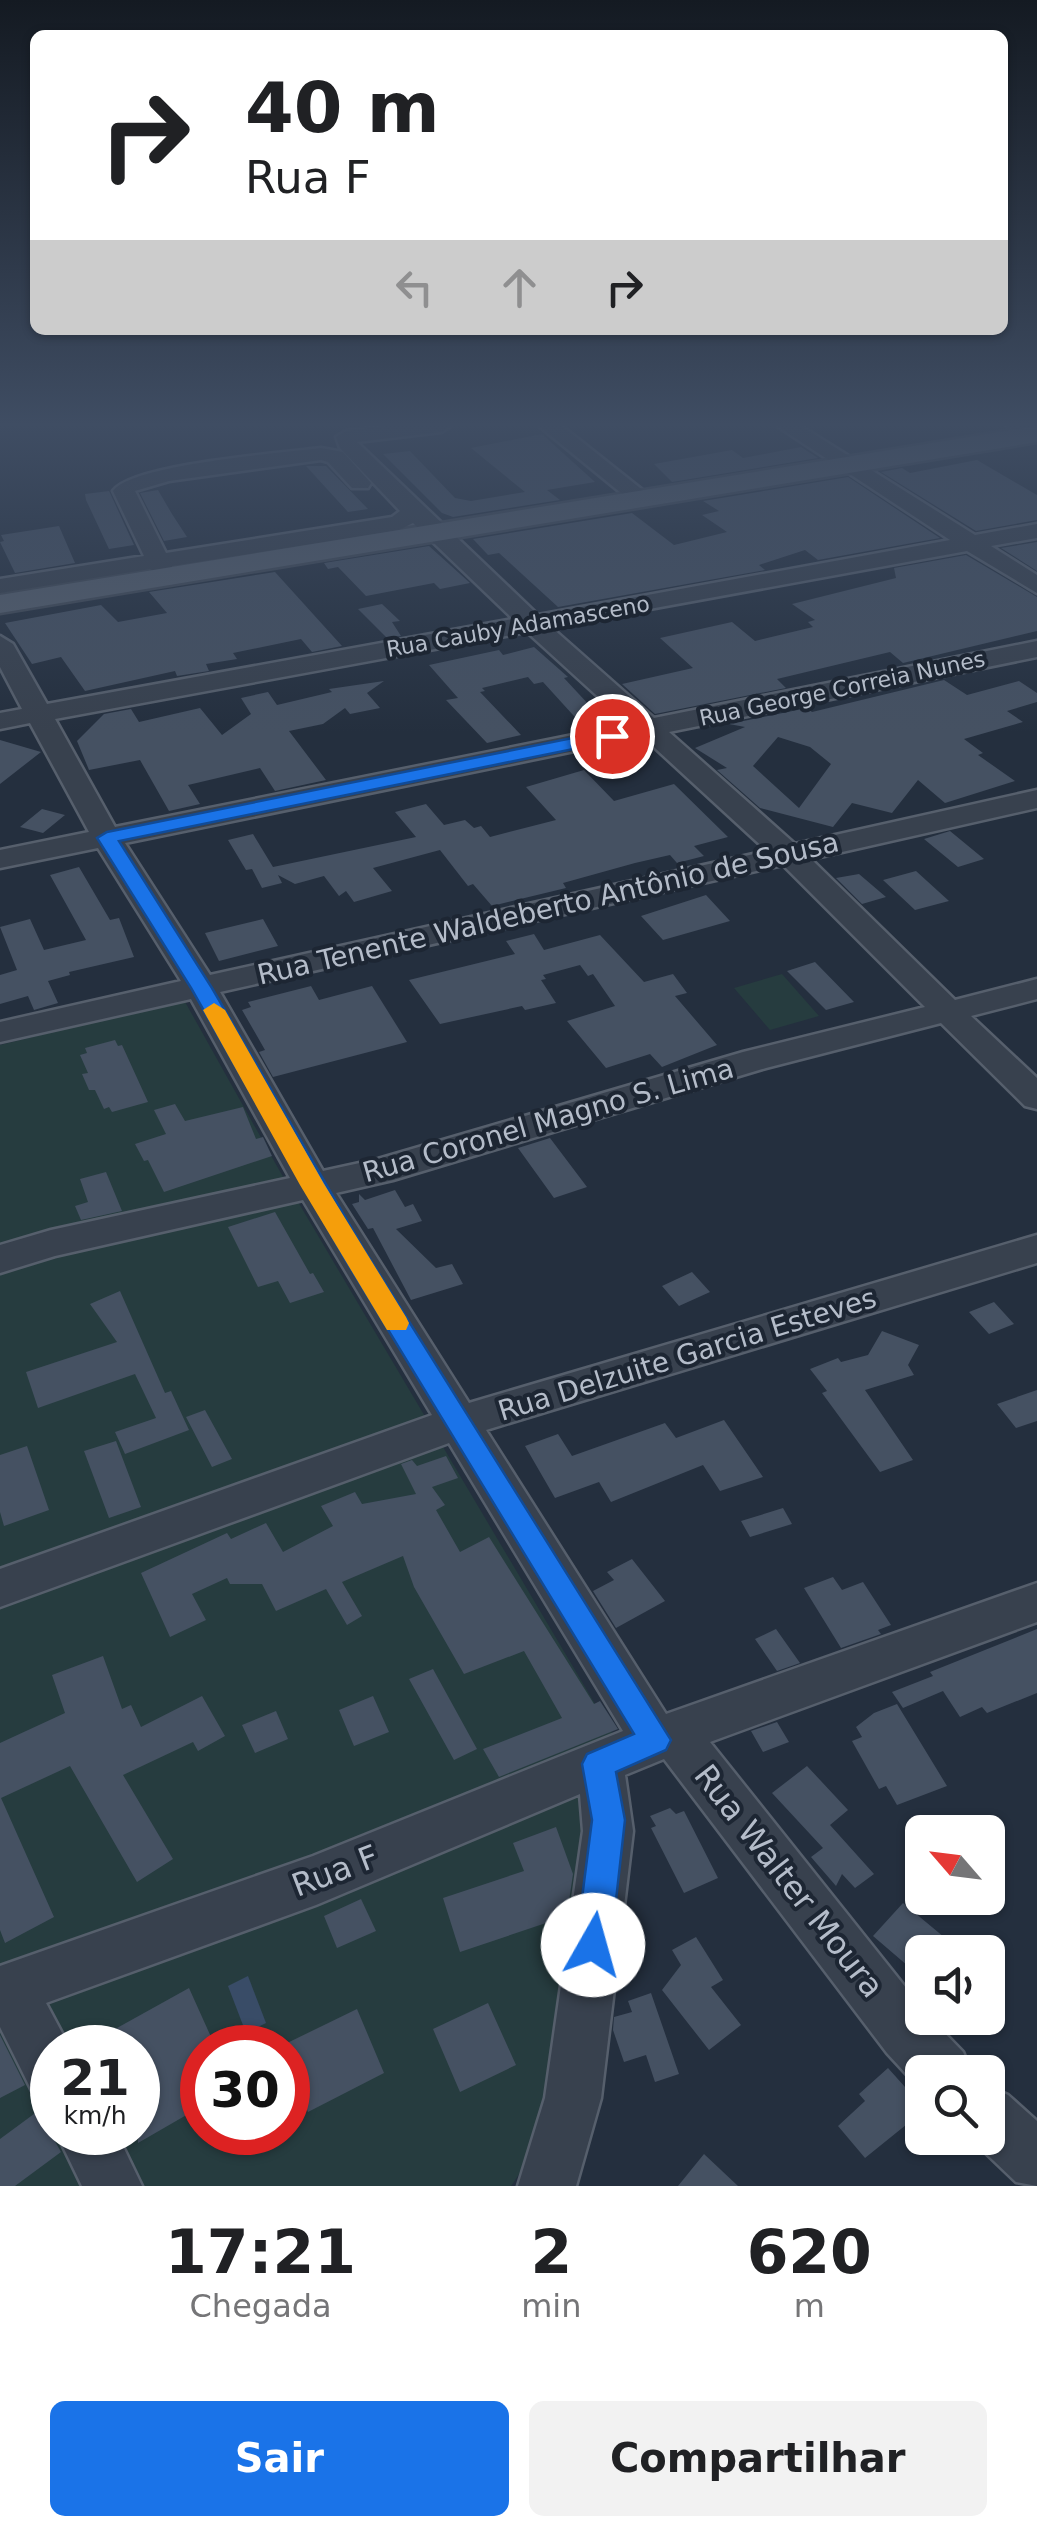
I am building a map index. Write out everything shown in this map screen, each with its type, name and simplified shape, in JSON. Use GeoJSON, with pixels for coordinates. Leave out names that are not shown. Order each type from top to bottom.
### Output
{"type":"FeatureCollection","features":[{"type":"Feature","properties":{"kind":"main road"},"geometry":{"type":"LineString","coordinates":[[0,596],[384,528]]}},
{"type":"Feature","properties":{"kind":"main road"},"geometry":{"type":"LineString","coordinates":[[0,604],[390,528]]}},
{"type":"Feature","properties":{"kind":"street"},"geometry":{"type":"LineString","coordinates":[[0,586],[159,565],[142,528]]}},
{"type":"Feature","properties":{"kind":"street"},"geometry":{"type":"LineString","coordinates":[[428,528],[787,852],[946,1013],[1037,1098]]}},
{"type":"Feature","properties":{"kind":"street"},"geometry":{"type":"LineString","coordinates":[[947,528],[1037,586]]}},
{"type":"Feature","properties":{"kind":"street","name":"Rua Cauby Adamasceno"},"geometry":{"type":"LineString","coordinates":[[0,722],[1037,532]]}},
{"type":"Feature","properties":{"kind":"street","name":"Rua Walter Moura"},"geometry":{"type":"LineString","coordinates":[[0,644],[107,838],[202,988],[312,1185],[457,1423],[665,1738],[926,2055]]}},
{"type":"Feature","properties":{"kind":"street","name":"Rua George Correia Nunes"},"geometry":{"type":"LineString","coordinates":[[0,859],[1037,649]]}},
{"type":"Feature","properties":{"kind":"street","name":"Rua Tenente Waldeberto Antônio de Sousa"},"geometry":{"type":"LineString","coordinates":[[0,1032],[787,852],[1037,799]]}},
{"type":"Feature","properties":{"kind":"street","name":"Rua Coronel Magno S. Lima"},"geometry":{"type":"LineString","coordinates":[[0,1259],[50,1243],[380,1171],[755,1060],[1037,990]]}},
{"type":"Feature","properties":{"kind":"street","name":"Rua Delzuite Garcia Esteves"},"geometry":{"type":"LineString","coordinates":[[0,1588],[457,1423],[1037,1249]]}},
{"type":"Feature","properties":{"kind":"street","name":"Rua F"},"geometry":{"type":"LineString","coordinates":[[5,1991],[316,1880],[665,1738],[1037,1602]]}},
{"type":"Feature","properties":{"kind":"street"},"geometry":{"type":"LineString","coordinates":[[547,2186],[563,2143],[573,2098],[608,1831],[608,1803],[598,1764]]}},
{"type":"Feature","properties":{"kind":"street"},"geometry":{"type":"LineString","coordinates":[[5,1991],[30,2034]]}},
{"type":"Feature","properties":{"kind":"street"},"geometry":{"type":"LineString","coordinates":[[1005,2131],[1037,2161]]}},
{"type":"Feature","properties":{"kind":"street"},"geometry":{"type":"LineString","coordinates":[[96,2155],[113,2186]]}},
{"type":"Feature","properties":{"kind":"green space"},"geometry":{"type":"Polygon","coordinates":[[[782,974],[819,1016],[770,1030],[734,988],[782,974]]]}},
{"type":"Feature","properties":{"kind":"green space"},"geometry":{"type":"Polygon","coordinates":[[[184,1000],[278,1168],[614,1736],[554,2086],[526,2164],[511,2186],[0,2186],[0,1045],[184,1000]]]}},
{"type":"Feature","properties":{"kind":"water"},"geometry":{"type":"Polygon","coordinates":[[[248,1976],[266,2023],[243,2025],[228,1986],[248,1976]]]}},
{"type":"Feature","properties":{"kind":"building"},"geometry":{"type":"Polygon","coordinates":[[[60,528],[75,563],[15,573],[0,542],[4,541],[1,535],[60,528]]]}},
{"type":"Feature","properties":{"kind":"building"},"geometry":{"type":"Polygon","coordinates":[[[99,528],[126,528],[134,545],[109,549],[99,528]]]}},
{"type":"Feature","properties":{"kind":"building"},"geometry":{"type":"Polygon","coordinates":[[[158,528],[181,528],[187,537],[164,541],[158,528]]]}},
{"type":"Feature","properties":{"kind":"building"},"geometry":{"type":"Polygon","coordinates":[[[540,528],[652,528],[674,545],[727,532],[721,528],[925,528],[940,538],[818,560],[805,550],[759,565],[765,570],[558,607],[499,553],[488,555],[473,539],[540,528]]]}},
{"type":"Feature","properties":{"kind":"building"},"geometry":{"type":"Polygon","coordinates":[[[1037,542],[1037,571],[1001,548],[1037,542]]]}},
{"type":"Feature","properties":{"kind":"building"},"geometry":{"type":"Polygon","coordinates":[[[429,546],[470,583],[440,589],[434,583],[366,596],[338,567],[328,569],[324,563],[429,546]]]}},
{"type":"Feature","properties":{"kind":"building"},"geometry":{"type":"Polygon","coordinates":[[[966,555],[1037,597],[1037,631],[903,663],[890,652],[777,679],[786,688],[655,714],[622,684],[693,668],[660,638],[732,622],[755,641],[813,627],[808,622],[815,620],[792,604],[896,578],[894,568],[966,555]]]}},
{"type":"Feature","properties":{"kind":"building"},"geometry":{"type":"Polygon","coordinates":[[[275,572],[342,646],[312,652],[301,639],[233,653],[237,659],[206,664],[209,671],[177,676],[175,671],[85,691],[61,657],[32,664],[5,623],[101,605],[118,622],[167,613],[149,592],[275,572]]]}},
{"type":"Feature","properties":{"kind":"building"},"geometry":{"type":"Polygon","coordinates":[[[382,604],[400,621],[392,622],[401,636],[387,638],[358,609],[382,604]]]}},
{"type":"Feature","properties":{"kind":"building"},"geometry":{"type":"Polygon","coordinates":[[[534,647],[568,677],[564,678],[604,721],[583,726],[543,682],[534,684],[528,677],[482,688],[485,691],[480,692],[521,735],[487,743],[446,700],[458,698],[429,665],[534,647]]]}},
{"type":"Feature","properties":{"kind":"building"},"geometry":{"type":"Polygon","coordinates":[[[944,680],[967,695],[1019,681],[1037,693],[1037,702],[1007,711],[1023,722],[964,739],[983,753],[978,755],[1015,781],[945,803],[918,780],[892,813],[852,803],[833,827],[760,808],[717,770],[727,768],[695,748],[745,727],[729,724],[807,708],[812,712],[944,680]],[[778,737],[753,766],[799,808],[831,764],[810,747],[778,737]]]}},
{"type":"Feature","properties":{"kind":"building"},"geometry":{"type":"Polygon","coordinates":[[[384,681],[367,693],[380,708],[350,714],[345,708],[323,724],[289,731],[326,780],[275,791],[260,768],[188,785],[200,804],[169,811],[140,760],[89,770],[77,741],[104,714],[131,709],[139,722],[200,708],[222,735],[251,714],[241,698],[268,692],[277,705],[332,692],[329,689],[384,681]]]}},
{"type":"Feature","properties":{"kind":"building"},"geometry":{"type":"Polygon","coordinates":[[[0,740],[41,752],[0,784],[0,740]]]}},
{"type":"Feature","properties":{"kind":"building"},"geometry":{"type":"Polygon","coordinates":[[[584,770],[614,801],[674,784],[728,837],[694,846],[704,856],[677,863],[670,855],[635,863],[563,883],[566,888],[492,906],[473,884],[468,886],[440,850],[373,868],[392,891],[354,902],[346,891],[339,896],[324,876],[295,884],[278,875],[282,883],[262,888],[228,840],[253,834],[273,867],[416,837],[395,812],[426,804],[444,825],[465,820],[474,828],[481,826],[490,837],[556,820],[526,787],[584,770]]]}},
{"type":"Feature","properties":{"kind":"building"},"geometry":{"type":"Polygon","coordinates":[[[42,809],[65,815],[43,833],[20,827],[42,809]]]}},
{"type":"Feature","properties":{"kind":"building"},"geometry":{"type":"Polygon","coordinates":[[[950,831],[984,859],[958,867],[924,839],[950,831]]]}},
{"type":"Feature","properties":{"kind":"building"},"geometry":{"type":"Polygon","coordinates":[[[79,867],[110,920],[119,918],[134,957],[69,972],[70,975],[48,981],[58,1003],[34,1010],[28,996],[0,1004],[0,975],[17,970],[0,927],[30,919],[44,950],[86,940],[50,875],[79,867]]]}},
{"type":"Feature","properties":{"kind":"building"},"geometry":{"type":"Polygon","coordinates":[[[916,871],[949,901],[915,910],[883,880],[916,871]]]}},
{"type":"Feature","properties":{"kind":"building"},"geometry":{"type":"Polygon","coordinates":[[[859,874],[886,897],[862,904],[836,878],[859,874]]]}},
{"type":"Feature","properties":{"kind":"building"},"geometry":{"type":"Polygon","coordinates":[[[706,895],[730,921],[663,940],[641,916],[706,895]]]}},
{"type":"Feature","properties":{"kind":"building"},"geometry":{"type":"Polygon","coordinates":[[[263,919],[278,946],[219,961],[205,933],[263,919]]]}},
{"type":"Feature","properties":{"kind":"building"},"geometry":{"type":"Polygon","coordinates":[[[534,934],[544,950],[600,935],[644,982],[673,974],[687,993],[675,996],[717,1045],[662,1067],[650,1054],[606,1068],[567,1021],[615,1006],[593,974],[588,976],[580,965],[543,975],[546,979],[541,980],[556,1003],[525,1010],[522,1006],[440,1024],[409,980],[515,954],[506,941],[534,934]]]}},
{"type":"Feature","properties":{"kind":"building"},"geometry":{"type":"Polygon","coordinates":[[[815,962],[854,1002],[826,1010],[787,971],[815,962]]]}},
{"type":"Feature","properties":{"kind":"building"},"geometry":{"type":"Polygon","coordinates":[[[311,986],[319,1000],[372,986],[407,1042],[273,1077],[259,1052],[265,1050],[242,1010],[251,1007],[248,1002],[311,986]]]}},
{"type":"Feature","properties":{"kind":"building"},"geometry":{"type":"Polygon","coordinates":[[[115,1040],[118,1046],[122,1045],[148,1102],[112,1112],[109,1107],[104,1109],[95,1090],[89,1090],[82,1074],[88,1073],[80,1055],[87,1053],[85,1048],[115,1040]]]}},
{"type":"Feature","properties":{"kind":"building"},"geometry":{"type":"Polygon","coordinates":[[[175,1104],[185,1121],[243,1107],[256,1139],[263,1137],[272,1156],[164,1192],[135,1144],[166,1134],[154,1110],[175,1104]]]}},
{"type":"Feature","properties":{"kind":"building"},"geometry":{"type":"Polygon","coordinates":[[[550,1138],[587,1187],[554,1198],[518,1148],[550,1138]]]}},
{"type":"Feature","properties":{"kind":"building"},"geometry":{"type":"Polygon","coordinates":[[[106,1172],[122,1211],[81,1220],[75,1206],[88,1202],[80,1179],[106,1172]]]}},
{"type":"Feature","properties":{"kind":"building"},"geometry":{"type":"Polygon","coordinates":[[[395,1190],[405,1207],[413,1204],[422,1221],[396,1229],[436,1268],[452,1264],[463,1284],[411,1300],[373,1228],[368,1229],[352,1204],[359,1202],[359,1194],[365,1200],[395,1190]]]}},
{"type":"Feature","properties":{"kind":"building"},"geometry":{"type":"Polygon","coordinates":[[[275,1212],[324,1292],[290,1303],[278,1281],[258,1287],[228,1227],[275,1212]]]}},
{"type":"Feature","properties":{"kind":"building"},"geometry":{"type":"Polygon","coordinates":[[[692,1272],[710,1292],[679,1306],[662,1286],[692,1272]]]}},
{"type":"Feature","properties":{"kind":"building"},"geometry":{"type":"Polygon","coordinates":[[[120,1291],[165,1393],[171,1391],[189,1430],[125,1454],[115,1432],[156,1418],[135,1374],[38,1408],[26,1372],[117,1342],[90,1304],[120,1291]]]}},
{"type":"Feature","properties":{"kind":"building"},"geometry":{"type":"Polygon","coordinates":[[[994,1302],[1014,1324],[989,1334],[969,1312],[994,1302]]]}},
{"type":"Feature","properties":{"kind":"building"},"geometry":{"type":"Polygon","coordinates":[[[882,1331],[919,1345],[908,1365],[914,1375],[865,1390],[913,1460],[880,1472],[822,1393],[827,1391],[810,1369],[838,1358],[841,1362],[868,1355],[882,1331]]]}},
{"type":"Feature","properties":{"kind":"building"},"geometry":{"type":"Polygon","coordinates":[[[1037,1390],[1037,1421],[1016,1428],[997,1404],[1037,1390]]]}},
{"type":"Feature","properties":{"kind":"building"},"geometry":{"type":"Polygon","coordinates":[[[205,1410],[232,1459],[212,1467],[186,1417],[205,1410]]]}},
{"type":"Feature","properties":{"kind":"building"},"geometry":{"type":"Polygon","coordinates":[[[724,1420],[763,1477],[720,1491],[703,1465],[611,1502],[599,1482],[555,1498],[525,1446],[558,1434],[572,1456],[665,1423],[676,1438],[724,1420]]]}},
{"type":"Feature","properties":{"kind":"building"},"geometry":{"type":"Polygon","coordinates":[[[116,1441],[141,1507],[109,1518],[84,1451],[116,1441]]]}},
{"type":"Feature","properties":{"kind":"building"},"geometry":{"type":"Polygon","coordinates":[[[27,1446],[49,1510],[4,1526],[0,1512],[0,1455],[27,1446]]]}},
{"type":"Feature","properties":{"kind":"building"},"geometry":{"type":"Polygon","coordinates":[[[446,1456],[458,1478],[432,1487],[445,1505],[436,1510],[460,1552],[489,1537],[594,1704],[600,1701],[618,1729],[499,1777],[483,1749],[562,1718],[524,1651],[464,1674],[414,1587],[403,1556],[342,1582],[362,1616],[347,1625],[326,1589],[276,1611],[262,1584],[230,1584],[227,1578],[192,1594],[206,1620],[170,1637],[141,1573],[227,1533],[231,1539],[266,1523],[283,1552],[333,1526],[321,1506],[355,1492],[362,1504],[416,1494],[401,1464],[412,1460],[417,1466],[446,1456]]]}},
{"type":"Feature","properties":{"kind":"building"},"geometry":{"type":"Polygon","coordinates":[[[783,1508],[792,1524],[750,1537],[741,1521],[783,1508]]]}},
{"type":"Feature","properties":{"kind":"building"},"geometry":{"type":"Polygon","coordinates":[[[632,1559],[665,1601],[616,1628],[593,1591],[614,1580],[607,1572],[632,1559]]]}},
{"type":"Feature","properties":{"kind":"building"},"geometry":{"type":"Polygon","coordinates":[[[833,1577],[842,1590],[863,1582],[891,1625],[878,1630],[881,1634],[841,1648],[804,1588],[833,1577]]]}},
{"type":"Feature","properties":{"kind":"building"},"geometry":{"type":"Polygon","coordinates":[[[776,1629],[800,1663],[777,1671],[755,1639],[776,1629]]]}},
{"type":"Feature","properties":{"kind":"building"},"geometry":{"type":"Polygon","coordinates":[[[1037,1629],[1037,1693],[987,1713],[982,1707],[960,1717],[943,1691],[903,1708],[892,1692],[933,1676],[930,1672],[1037,1629]]]}},
{"type":"Feature","properties":{"kind":"building"},"geometry":{"type":"Polygon","coordinates":[[[103,1656],[122,1709],[131,1705],[141,1727],[202,1696],[225,1736],[198,1751],[193,1742],[123,1775],[173,1859],[137,1882],[70,1766],[1,1798],[54,1917],[5,1943],[0,1930],[0,1743],[65,1713],[52,1675],[103,1656]]]}},
{"type":"Feature","properties":{"kind":"building"},"geometry":{"type":"Polygon","coordinates":[[[433,1669],[477,1749],[454,1760],[409,1679],[433,1669]]]}},
{"type":"Feature","properties":{"kind":"building"},"geometry":{"type":"Polygon","coordinates":[[[373,1696],[389,1732],[354,1746],[339,1710],[373,1696]]]}},
{"type":"Feature","properties":{"kind":"building"},"geometry":{"type":"Polygon","coordinates":[[[897,1704],[947,1786],[897,1805],[886,1786],[879,1789],[852,1741],[862,1737],[856,1727],[874,1713],[897,1704]]]}},
{"type":"Feature","properties":{"kind":"building"},"geometry":{"type":"Polygon","coordinates":[[[276,1711],[288,1739],[255,1753],[242,1725],[276,1711]]]}},
{"type":"Feature","properties":{"kind":"building"},"geometry":{"type":"Polygon","coordinates":[[[777,1722],[789,1742],[763,1752],[751,1731],[777,1722]]]}},
{"type":"Feature","properties":{"kind":"building"},"geometry":{"type":"Polygon","coordinates":[[[807,1766],[848,1810],[830,1825],[874,1874],[855,1888],[842,1874],[836,1886],[811,1857],[823,1848],[772,1793],[807,1766]]]}},
{"type":"Feature","properties":{"kind":"building"},"geometry":{"type":"Polygon","coordinates":[[[670,1808],[676,1814],[684,1811],[718,1878],[684,1893],[651,1828],[656,1826],[650,1816],[670,1808]]]}},
{"type":"Feature","properties":{"kind":"building"},"geometry":{"type":"Polygon","coordinates":[[[556,1827],[573,1874],[563,1942],[555,1946],[546,1923],[460,1952],[443,1898],[524,1871],[513,1843],[556,1827]]]}},
{"type":"Feature","properties":{"kind":"building"},"geometry":{"type":"Polygon","coordinates":[[[361,1899],[376,1931],[337,1948],[324,1916],[361,1899]]]}},
{"type":"Feature","properties":{"kind":"building"},"geometry":{"type":"Polygon","coordinates":[[[903,1903],[905,1915],[917,1915],[942,1935],[905,1935],[905,1963],[873,1936],[903,1903]]]}},
{"type":"Feature","properties":{"kind":"building"},"geometry":{"type":"Polygon","coordinates":[[[696,1937],[723,1980],[711,1987],[741,2025],[709,2050],[662,1990],[681,1965],[672,1950],[696,1937]]]}},
{"type":"Feature","properties":{"kind":"building"},"geometry":{"type":"Polygon","coordinates":[[[189,1988],[206,2025],[180,2025],[180,2119],[160,2130],[160,2025],[122,2025],[189,1988]]]}},
{"type":"Feature","properties":{"kind":"building"},"geometry":{"type":"Polygon","coordinates":[[[651,1993],[679,2074],[655,2082],[646,2055],[624,2062],[613,2030],[614,2017],[632,2012],[628,2001],[651,1993]]]}},
{"type":"Feature","properties":{"kind":"building"},"geometry":{"type":"Polygon","coordinates":[[[488,2003],[516,2065],[460,2092],[433,2029],[488,2003]]]}},
{"type":"Feature","properties":{"kind":"building"},"geometry":{"type":"Polygon","coordinates":[[[357,2009],[384,2073],[310,2111],[310,2032],[357,2009]]]}},
{"type":"Feature","properties":{"kind":"building"},"geometry":{"type":"Polygon","coordinates":[[[0,2035],[25,2085],[0,2098],[0,2035]]]}},
{"type":"Feature","properties":{"kind":"building"},"geometry":{"type":"Polygon","coordinates":[[[888,2068],[905,2087],[905,2126],[865,2158],[838,2126],[865,2101],[859,2094],[888,2068]]]}},
{"type":"Feature","properties":{"kind":"building"},"geometry":{"type":"Polygon","coordinates":[[[30,2117],[30,2155],[57,2155],[15,2186],[0,2186],[0,2139],[30,2117]]]}},
{"type":"Feature","properties":{"kind":"building"},"geometry":{"type":"Polygon","coordinates":[[[704,2154],[738,2186],[678,2186],[704,2154]]]}},
{"type":"Feature","properties":{"kind":"slow traffic"},"geometry":{"type":"LineString","coordinates":[[214,1010],[312,1185],[396,1323]]}},
{"type":"Feature","properties":{"kind":"route"},"geometry":{"type":"LineString","coordinates":[[593,1945],[609,1820],[598,1764],[655,1740],[312,1185],[202,988],[107,838],[612,736]]}}]}
